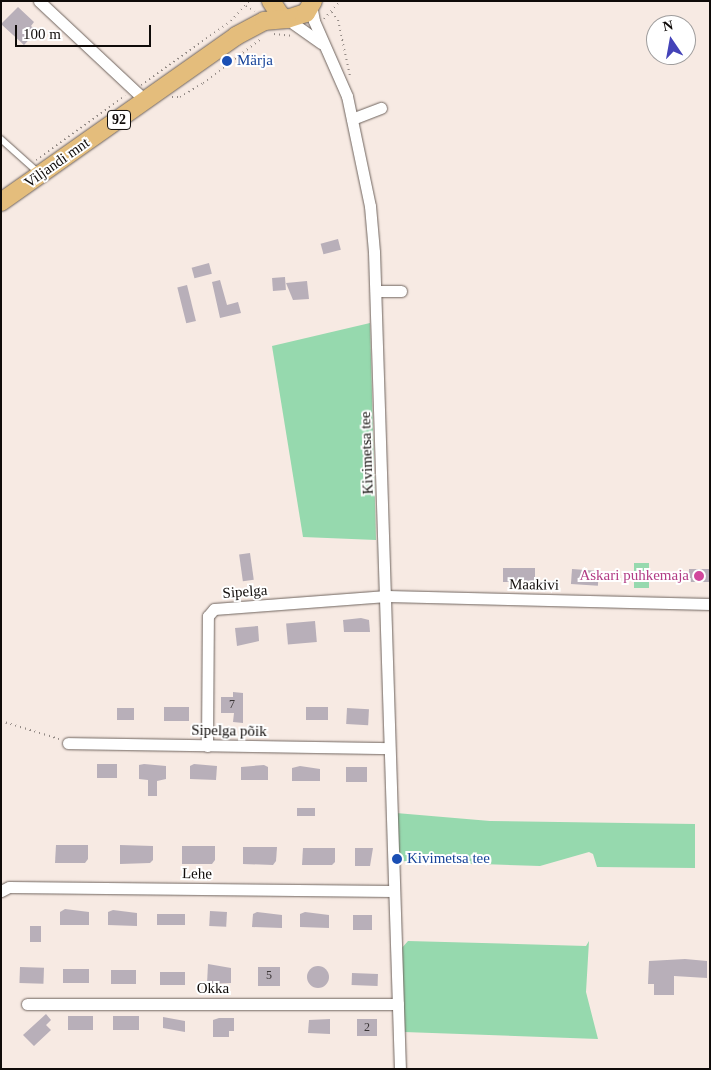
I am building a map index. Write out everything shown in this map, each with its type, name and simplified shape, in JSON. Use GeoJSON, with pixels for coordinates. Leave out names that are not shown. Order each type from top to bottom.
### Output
{"type":"FeatureCollection","features":[{"type":"Feature","properties":{"kind":"main road","name":"Viljandi mnt"},"geometry":{"type":"LineString","coordinates":[[236,36],[265,1]]}},
{"type":"Feature","properties":{"kind":"main road"},"geometry":{"type":"LineString","coordinates":[[271,1],[274,9],[288,19]]}},
{"type":"Feature","properties":{"kind":"main road","name":"92"},"geometry":{"type":"LineString","coordinates":[[288,19],[306,13],[312,2]]}},
{"type":"Feature","properties":{"kind":"main road","name":"Viljandi mnt"},"geometry":{"type":"LineString","coordinates":[[1,202],[146,101],[160,81],[264,21],[288,19]]}},
{"type":"Feature","properties":{"kind":"street"},"geometry":{"type":"LineString","coordinates":[[40,1],[146,101]]}},
{"type":"Feature","properties":{"kind":"street","name":"Kivimetsa tee"},"geometry":{"type":"LineString","coordinates":[[312,2],[312,27],[329,52],[342,81],[370,206],[376,291],[387,596],[389,748],[400,1069]]}},
{"type":"Feature","properties":{"kind":"street"},"geometry":{"type":"LineString","coordinates":[[288,19],[312,27]]}},
{"type":"Feature","properties":{"kind":"street"},"geometry":{"type":"LineString","coordinates":[[352,119],[381,108]]}},
{"type":"Feature","properties":{"kind":"street"},"geometry":{"type":"LineString","coordinates":[[376,291],[400,291]]}},
{"type":"Feature","properties":{"kind":"street","name":"Maakivi"},"geometry":{"type":"LineString","coordinates":[[387,596],[710,604]]}},
{"type":"Feature","properties":{"kind":"street","name":"Sipelga"},"geometry":{"type":"LineString","coordinates":[[207,746],[208,616],[214,609],[387,596]]}},
{"type":"Feature","properties":{"kind":"street","name":"Sipelga põik"},"geometry":{"type":"LineString","coordinates":[[68,743],[389,748]]}},
{"type":"Feature","properties":{"kind":"street","name":"Lehe"},"geometry":{"type":"LineString","coordinates":[[1,891],[9,887],[394,891]]}},
{"type":"Feature","properties":{"kind":"street","name":"Okka"},"geometry":{"type":"LineString","coordinates":[[27,1004],[398,1004]]}},
{"type":"Feature","properties":{"kind":"lane"},"geometry":{"type":"LineString","coordinates":[[1,138],[40,175]]}},
{"type":"Feature","properties":{"kind":"path"},"geometry":{"type":"LineString","coordinates":[[160,81],[170,96],[180,97],[269,34],[296,37],[312,27],[340,1]]}},
{"type":"Feature","properties":{"kind":"path"},"geometry":{"type":"LineString","coordinates":[[1,721],[68,743]]}},
{"type":"Feature","properties":{"kind":"green space"},"geometry":{"type":"Polygon","coordinates":[[[370,323],[376,540],[303,537],[272,346],[370,323]]]}},
{"type":"Feature","properties":{"kind":"green space"},"geometry":{"type":"Polygon","coordinates":[[[634,563],[649,563],[649,588],[634,588],[634,563]]]}},
{"type":"Feature","properties":{"kind":"green space"},"geometry":{"type":"Polygon","coordinates":[[[396,813],[490,821],[695,824],[695,868],[597,867],[593,854],[589,852],[540,866],[397,861],[396,813]]]}},
{"type":"Feature","properties":{"kind":"green space"},"geometry":{"type":"Polygon","coordinates":[[[408,941],[586,946],[589,941],[586,992],[598,1039],[404,1032],[400,950],[408,941]]]}},
{"type":"Feature","properties":{"kind":"building"},"geometry":{"type":"Polygon","coordinates":[[[18,7],[34,22],[31,26],[37,31],[24,45],[1,24],[18,7]]]}},
{"type":"Feature","properties":{"kind":"building"},"geometry":{"type":"Polygon","coordinates":[[[338,239],[341,250],[323,254],[321,244],[338,239]]]}},
{"type":"Feature","properties":{"kind":"building"},"geometry":{"type":"Polygon","coordinates":[[[209,263],[212,274],[194,278],[192,268],[209,263]]]}},
{"type":"Feature","properties":{"kind":"building"},"geometry":{"type":"Polygon","coordinates":[[[285,277],[286,290],[273,291],[272,278],[285,277]]]}},
{"type":"Feature","properties":{"kind":"building"},"geometry":{"type":"Polygon","coordinates":[[[220,280],[227,305],[238,302],[241,313],[220,318],[212,282],[220,280]]]}},
{"type":"Feature","properties":{"kind":"building"},"geometry":{"type":"Polygon","coordinates":[[[307,281],[309,299],[293,300],[286,283],[307,281]]]}},
{"type":"Feature","properties":{"kind":"building"},"geometry":{"type":"Polygon","coordinates":[[[187,285],[196,321],[186,323],[177,287],[187,285]]]}},
{"type":"Feature","properties":{"kind":"building"},"geometry":{"type":"Polygon","coordinates":[[[250,553],[254,580],[243,581],[239,555],[250,553]]]}},
{"type":"Feature","properties":{"kind":"building"},"geometry":{"type":"Polygon","coordinates":[[[503,568],[535,568],[535,582],[503,582],[503,568]]]}},
{"type":"Feature","properties":{"kind":"building"},"geometry":{"type":"Polygon","coordinates":[[[572,569],[599,571],[598,586],[571,584],[572,569]]]}},
{"type":"Feature","properties":{"kind":"building","name":"Askari puhkemaja"},"geometry":{"type":"Polygon","coordinates":[[[689,569],[710,569],[710,582],[689,582],[689,569]]]}},
{"type":"Feature","properties":{"kind":"building"},"geometry":{"type":"Polygon","coordinates":[[[361,618],[369,620],[370,632],[344,632],[343,620],[361,618]]]}},
{"type":"Feature","properties":{"kind":"building"},"geometry":{"type":"Polygon","coordinates":[[[315,621],[317,642],[288,644],[286,624],[315,621]]]}},
{"type":"Feature","properties":{"kind":"building"},"geometry":{"type":"Polygon","coordinates":[[[258,626],[259,641],[237,646],[235,628],[258,626]]]}},
{"type":"Feature","properties":{"kind":"building"},"geometry":{"type":"Polygon","coordinates":[[[233,692],[243,693],[243,723],[233,722],[234,713],[221,713],[221,697],[233,697],[233,692]]]}},
{"type":"Feature","properties":{"kind":"building"},"geometry":{"type":"Polygon","coordinates":[[[164,707],[189,707],[189,721],[164,721],[164,707]]]}},
{"type":"Feature","properties":{"kind":"building"},"geometry":{"type":"Polygon","coordinates":[[[306,707],[328,707],[328,720],[306,720],[306,707]]]}},
{"type":"Feature","properties":{"kind":"building"},"geometry":{"type":"Polygon","coordinates":[[[117,708],[134,708],[134,720],[117,720],[117,708]]]}},
{"type":"Feature","properties":{"kind":"building"},"geometry":{"type":"Polygon","coordinates":[[[347,708],[369,709],[368,725],[346,724],[347,708]]]}},
{"type":"Feature","properties":{"kind":"building"},"geometry":{"type":"Polygon","coordinates":[[[97,764],[117,764],[117,778],[97,778],[97,764]]]}},
{"type":"Feature","properties":{"kind":"building"},"geometry":{"type":"Polygon","coordinates":[[[194,764],[217,766],[216,780],[190,779],[190,766],[194,764]]]}},
{"type":"Feature","properties":{"kind":"building"},"geometry":{"type":"Polygon","coordinates":[[[139,765],[166,766],[166,779],[157,781],[157,796],[148,796],[148,780],[139,779],[139,765]]]}},
{"type":"Feature","properties":{"kind":"building"},"geometry":{"type":"Polygon","coordinates":[[[264,765],[268,767],[268,780],[241,780],[241,767],[264,765]]]}},
{"type":"Feature","properties":{"kind":"building"},"geometry":{"type":"Polygon","coordinates":[[[300,766],[320,769],[320,781],[292,781],[292,768],[300,766]]]}},
{"type":"Feature","properties":{"kind":"building"},"geometry":{"type":"Polygon","coordinates":[[[346,767],[367,767],[367,782],[346,782],[346,767]]]}},
{"type":"Feature","properties":{"kind":"building"},"geometry":{"type":"Polygon","coordinates":[[[297,808],[315,808],[315,816],[297,816],[297,808]]]}},
{"type":"Feature","properties":{"kind":"building"},"geometry":{"type":"Polygon","coordinates":[[[56,845],[88,845],[88,859],[85,863],[55,863],[56,845]]]}},
{"type":"Feature","properties":{"kind":"building"},"geometry":{"type":"Polygon","coordinates":[[[120,845],[153,846],[153,860],[150,863],[120,864],[120,845]]]}},
{"type":"Feature","properties":{"kind":"building"},"geometry":{"type":"Polygon","coordinates":[[[182,846],[215,846],[215,860],[212,864],[182,864],[182,846]]]}},
{"type":"Feature","properties":{"kind":"building"},"geometry":{"type":"Polygon","coordinates":[[[243,847],[277,847],[276,861],[273,865],[243,864],[243,847]]]}},
{"type":"Feature","properties":{"kind":"building"},"geometry":{"type":"Polygon","coordinates":[[[303,848],[335,848],[335,862],[332,865],[302,865],[303,848]]]}},
{"type":"Feature","properties":{"kind":"building"},"geometry":{"type":"Polygon","coordinates":[[[355,848],[373,848],[370,866],[355,866],[355,848]]]}},
{"type":"Feature","properties":{"kind":"building"},"geometry":{"type":"Polygon","coordinates":[[[65,909],[89,912],[89,925],[60,925],[60,912],[65,909]]]}},
{"type":"Feature","properties":{"kind":"building"},"geometry":{"type":"Polygon","coordinates":[[[113,910],[137,913],[137,926],[108,925],[108,912],[113,910]]]}},
{"type":"Feature","properties":{"kind":"building"},"geometry":{"type":"Polygon","coordinates":[[[210,911],[227,912],[226,927],[209,926],[210,911]]]}},
{"type":"Feature","properties":{"kind":"building"},"geometry":{"type":"Polygon","coordinates":[[[257,912],[282,915],[282,928],[252,927],[253,914],[257,912]]]}},
{"type":"Feature","properties":{"kind":"building"},"geometry":{"type":"Polygon","coordinates":[[[305,912],[329,915],[329,928],[300,927],[300,914],[305,912]]]}},
{"type":"Feature","properties":{"kind":"building"},"geometry":{"type":"Polygon","coordinates":[[[157,914],[185,914],[185,925],[157,925],[157,914]]]}},
{"type":"Feature","properties":{"kind":"building"},"geometry":{"type":"Polygon","coordinates":[[[353,915],[372,915],[372,930],[353,930],[353,915]]]}},
{"type":"Feature","properties":{"kind":"building"},"geometry":{"type":"Polygon","coordinates":[[[30,926],[41,926],[41,942],[30,942],[30,926]]]}},
{"type":"Feature","properties":{"kind":"building"},"geometry":{"type":"Polygon","coordinates":[[[685,959],[707,961],[707,978],[674,976],[674,995],[654,995],[654,984],[648,984],[649,961],[685,959]]]}},
{"type":"Feature","properties":{"kind":"building"},"geometry":{"type":"Polygon","coordinates":[[[208,964],[231,968],[231,983],[207,984],[208,964]]]}},
{"type":"Feature","properties":{"kind":"building"},"geometry":{"type":"Polygon","coordinates":[[[318,966],[326,969],[329,977],[326,985],[318,988],[310,985],[307,977],[310,969],[318,966]]]}},
{"type":"Feature","properties":{"kind":"building"},"geometry":{"type":"Polygon","coordinates":[[[20,967],[44,968],[43,984],[19,983],[20,967]]]}},
{"type":"Feature","properties":{"kind":"building"},"geometry":{"type":"Polygon","coordinates":[[[258,967],[280,967],[280,986],[258,986],[258,967]]]}},
{"type":"Feature","properties":{"kind":"building"},"geometry":{"type":"Polygon","coordinates":[[[63,969],[89,969],[89,983],[63,983],[63,969]]]}},
{"type":"Feature","properties":{"kind":"building"},"geometry":{"type":"Polygon","coordinates":[[[111,970],[136,970],[136,984],[111,984],[111,970]]]}},
{"type":"Feature","properties":{"kind":"building"},"geometry":{"type":"Polygon","coordinates":[[[160,972],[185,972],[185,985],[160,985],[160,972]]]}},
{"type":"Feature","properties":{"kind":"building"},"geometry":{"type":"Polygon","coordinates":[[[352,973],[378,974],[378,986],[352,985],[352,973]]]}},
{"type":"Feature","properties":{"kind":"building"},"geometry":{"type":"Polygon","coordinates":[[[46,1014],[51,1020],[46,1025],[51,1030],[34,1046],[23,1035],[46,1014]]]}},
{"type":"Feature","properties":{"kind":"building"},"geometry":{"type":"Polygon","coordinates":[[[68,1016],[93,1016],[93,1030],[68,1030],[68,1016]]]}},
{"type":"Feature","properties":{"kind":"building"},"geometry":{"type":"Polygon","coordinates":[[[113,1016],[139,1016],[139,1030],[113,1030],[113,1016]]]}},
{"type":"Feature","properties":{"kind":"building"},"geometry":{"type":"Polygon","coordinates":[[[163,1017],[185,1021],[185,1032],[163,1028],[163,1017]]]}},
{"type":"Feature","properties":{"kind":"building"},"geometry":{"type":"Polygon","coordinates":[[[234,1018],[234,1031],[229,1031],[229,1037],[213,1037],[213,1020],[234,1018]]]}},
{"type":"Feature","properties":{"kind":"building"},"geometry":{"type":"Polygon","coordinates":[[[330,1019],[330,1034],[308,1033],[309,1020],[330,1019]]]}},
{"type":"Feature","properties":{"kind":"building"},"geometry":{"type":"Polygon","coordinates":[[[357,1019],[377,1019],[377,1036],[357,1036],[357,1019]]]}},
{"type":"Feature","properties":{"kind":"place","name":"Märja"},"geometry":{"type":"Point","coordinates":[227,61]}},
{"type":"Feature","properties":{"kind":"place","name":"Askari puhkemaja"},"geometry":{"type":"Point","coordinates":[699,576]}},
{"type":"Feature","properties":{"kind":"place","name":"Kivimetsa tee"},"geometry":{"type":"Point","coordinates":[397,859]}}]}
